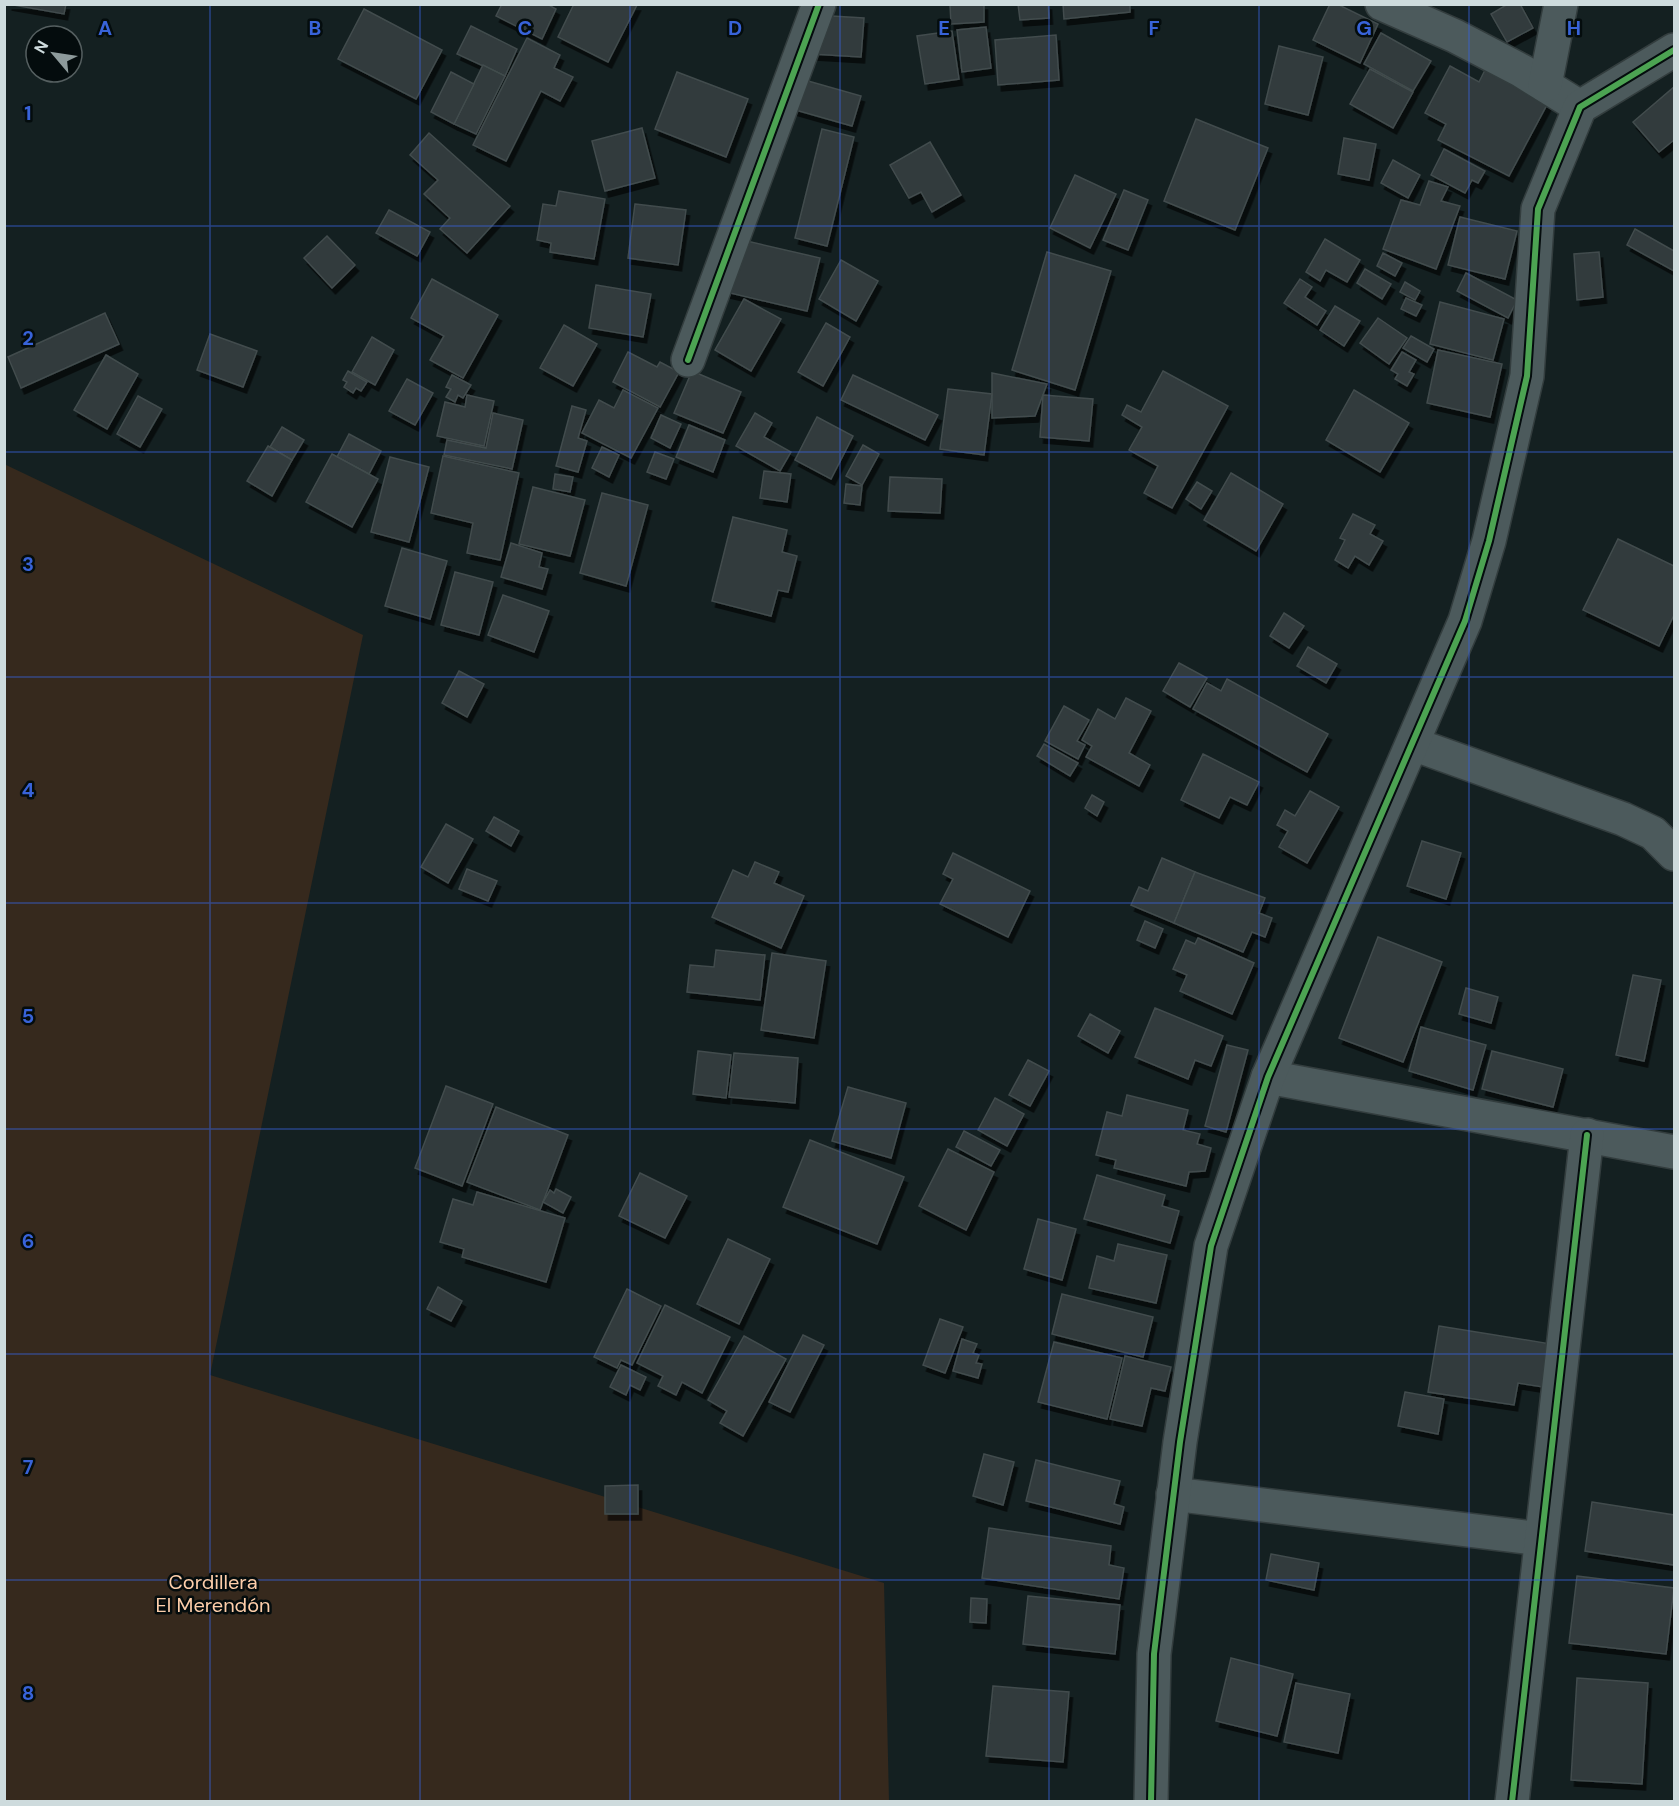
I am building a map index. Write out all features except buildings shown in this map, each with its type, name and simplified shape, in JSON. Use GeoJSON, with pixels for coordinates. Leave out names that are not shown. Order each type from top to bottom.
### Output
{"type":"FeatureCollection","features":[{"type":"Feature","properties":{"kind":"street"},"geometry":{"type":"LineString","coordinates":[[688,360],[819,4]]}},
{"type":"Feature","properties":{"kind":"street"},"geometry":{"type":"LineString","coordinates":[[1382,4],[1455,36],[1522,71],[1580,107]]}},
{"type":"Feature","properties":{"kind":"street"},"geometry":{"type":"LineString","coordinates":[[1545,85],[1561,4]]}},
{"type":"Feature","properties":{"kind":"street"},"geometry":{"type":"LineString","coordinates":[[1151,1802],[1154,1654],[1173,1494],[1211,1246],[1268,1077],[1466,621],[1489,541],[1527,376],[1538,209],[1580,107],[1674,50]]}},
{"type":"Feature","properties":{"kind":"street"},"geometry":{"type":"LineString","coordinates":[[1413,744],[1623,819],[1653,833],[1674,854]]}},
{"type":"Feature","properties":{"kind":"street"},"geometry":{"type":"LineString","coordinates":[[1268,1077],[1674,1152]]}},
{"type":"Feature","properties":{"kind":"street"},"geometry":{"type":"LineString","coordinates":[[1512,1802],[1587,1136]]}},
{"type":"Feature","properties":{"kind":"street"},"geometry":{"type":"LineString","coordinates":[[1173,1494],[1541,1539]]}},
{"type":"Feature","properties":{"kind":"green space","name":"Cordillera El Merendón"},"geometry":{"type":"Polygon","coordinates":[[[4,464],[363,635],[210,1375],[884,1583],[889,1801],[5,1801],[4,464]]]}},
{"type":"Feature","properties":{"kind":"cycle path"},"geometry":{"type":"LineString","coordinates":[[688,360],[819,4]]}},
{"type":"Feature","properties":{"kind":"cycle path"},"geometry":{"type":"LineString","coordinates":[[1151,1802],[1154,1654],[1180,1442],[1211,1246],[1268,1077],[1465,621],[1489,541],[1527,376],[1538,209],[1580,107],[1674,50]]}},
{"type":"Feature","properties":{"kind":"cycle path"},"geometry":{"type":"LineString","coordinates":[[1512,1802],[1587,1135]]}}]}
